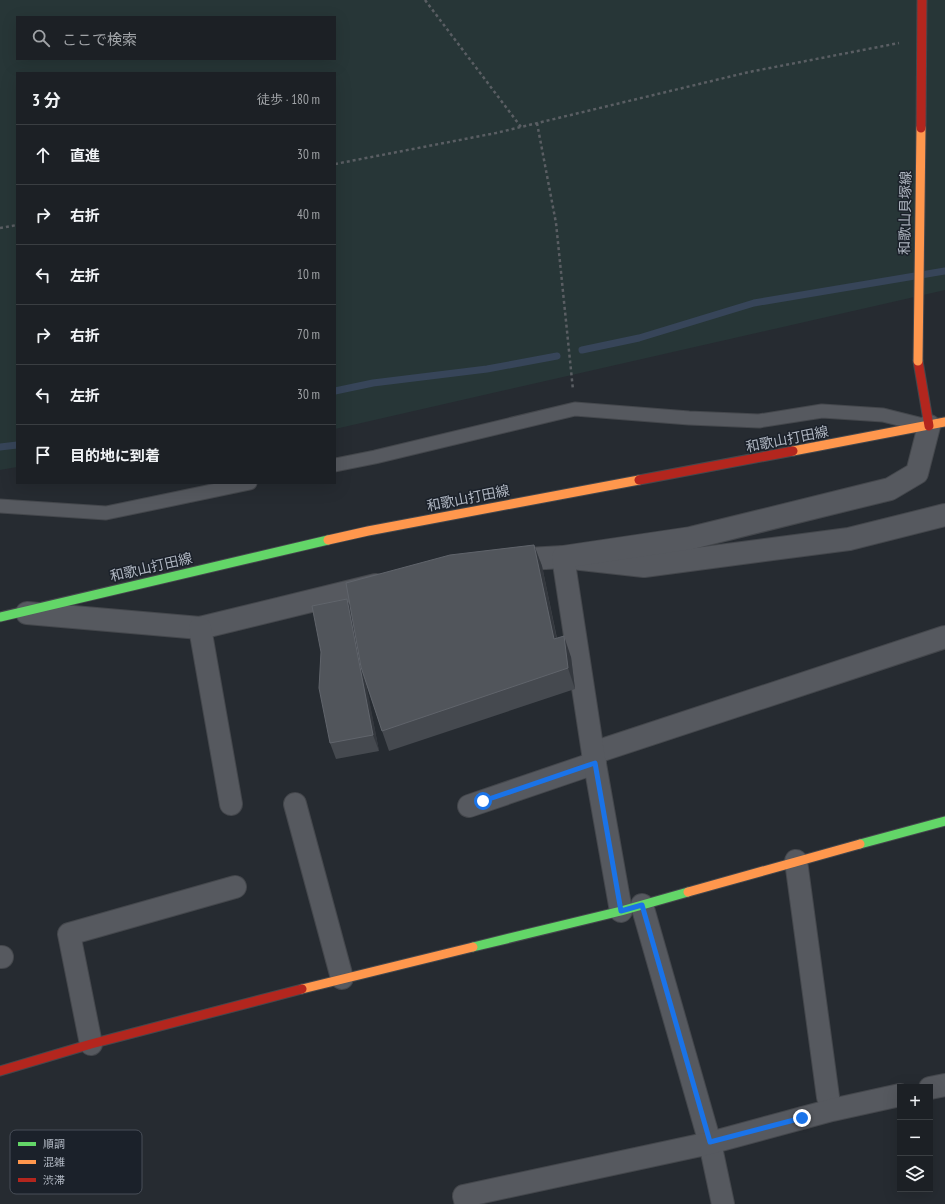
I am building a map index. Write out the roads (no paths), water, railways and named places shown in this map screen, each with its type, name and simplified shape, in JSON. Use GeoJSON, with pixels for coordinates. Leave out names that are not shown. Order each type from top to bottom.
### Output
{"type":"FeatureCollection","features":[{"type":"Feature","properties":{"kind":"main road","name":"和歌山貝塚線"},"geometry":{"type":"LineString","coordinates":[[922,0],[918,361],[937,424]]}},
{"type":"Feature","properties":{"kind":"main road","name":"和歌山打田線"},"geometry":{"type":"LineString","coordinates":[[10,615],[368,531],[937,424]]}},
{"type":"Feature","properties":{"kind":"main road"},"geometry":{"type":"LineString","coordinates":[[0,1071],[91,1044],[342,978],[621,911],[796,861],[945,821]]}},
{"type":"Feature","properties":{"kind":"street"},"geometry":{"type":"LineString","coordinates":[[493,562],[563,557],[691,538],[890,489],[917,473],[937,424]]}},
{"type":"Feature","properties":{"kind":"street"},"geometry":{"type":"LineString","coordinates":[[563,557],[644,566],[849,539],[945,515]]}},
{"type":"Feature","properties":{"kind":"street"},"geometry":{"type":"LineString","coordinates":[[563,557],[594,758],[621,911]]}},
{"type":"Feature","properties":{"kind":"street"},"geometry":{"type":"LineString","coordinates":[[10,615],[200,628],[398,580]]}},
{"type":"Feature","properties":{"kind":"street"},"geometry":{"type":"LineString","coordinates":[[200,628],[231,804]]}},
{"type":"Feature","properties":{"kind":"street"},"geometry":{"type":"LineString","coordinates":[[469,806],[594,758],[945,637]]}},
{"type":"Feature","properties":{"kind":"street"},"geometry":{"type":"LineString","coordinates":[[295,804],[342,978]]}},
{"type":"Feature","properties":{"kind":"street"},"geometry":{"type":"LineString","coordinates":[[796,861],[828,1097]]}},
{"type":"Feature","properties":{"kind":"street"},"geometry":{"type":"LineString","coordinates":[[91,1044],[68,934],[235,887]]}},
{"type":"Feature","properties":{"kind":"street"},"geometry":{"type":"LineString","coordinates":[[642,905],[710,1142],[723,1204]]}},
{"type":"Feature","properties":{"kind":"street"},"geometry":{"type":"LineString","coordinates":[[933,1087],[945,1085]]}},
{"type":"Feature","properties":{"kind":"street"},"geometry":{"type":"LineString","coordinates":[[466,1204],[464,1196],[710,1142],[832,1110],[897,1096]]}},
{"type":"Feature","properties":{"kind":"lane"},"geometry":{"type":"LineString","coordinates":[[336,465],[375,457],[575,409],[689,418],[759,421],[822,411],[883,414],[937,424]]}},
{"type":"Feature","properties":{"kind":"lane"},"geometry":{"type":"LineString","coordinates":[[0,506],[106,513],[245,484]]}},
{"type":"Feature","properties":{"kind":"waterway"},"geometry":{"type":"LineString","coordinates":[[582,350],[639,338],[754,303],[945,271]]}},
{"type":"Feature","properties":{"kind":"waterway"},"geometry":{"type":"LineString","coordinates":[[336,391],[373,383],[487,369],[557,356]]}},
{"type":"Feature","properties":{"kind":"waterway"},"geometry":{"type":"LineString","coordinates":[[0,447],[16,445]]}}]}
